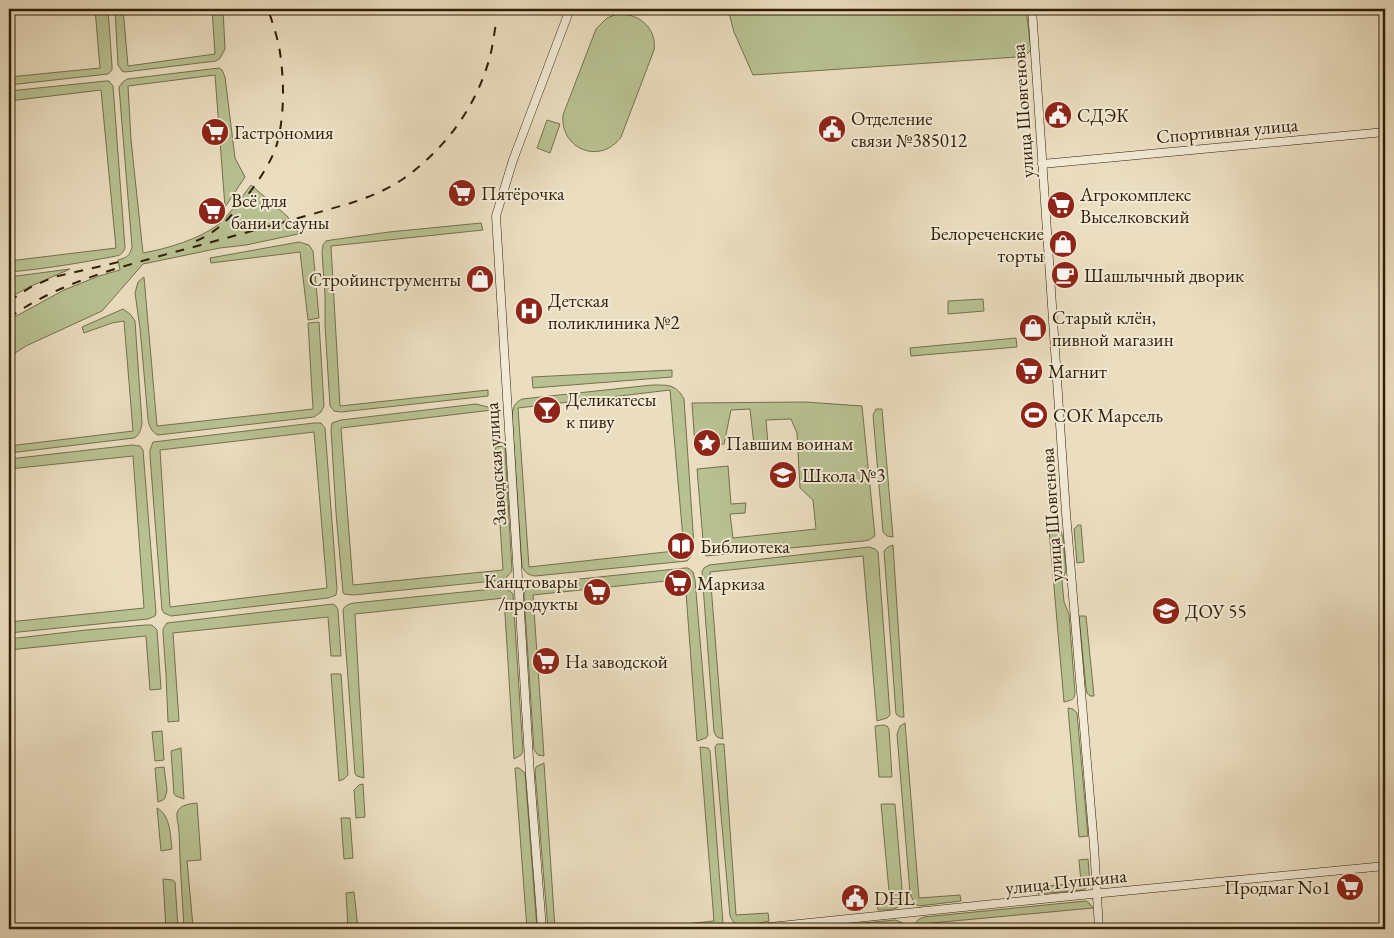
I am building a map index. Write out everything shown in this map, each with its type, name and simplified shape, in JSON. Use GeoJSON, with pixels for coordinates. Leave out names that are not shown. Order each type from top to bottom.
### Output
{"type":"FeatureCollection","features":[{"type":"Feature","properties":{"kind":"main road","name":"Заводская улица"},"geometry":{"type":"LineString","coordinates":[[542,929],[530,775],[496,216],[513,160],[570,9]]}},
{"type":"Feature","properties":{"kind":"main road","name":"улица Шовгенова"},"geometry":{"type":"LineString","coordinates":[[1032,9],[1066,513],[1094,846],[1099,929]]}},
{"type":"Feature","properties":{"kind":"main road","name":"Спортивная улица"},"geometry":{"type":"LineString","coordinates":[[1042,164],[1385,132]]}},
{"type":"Feature","properties":{"kind":"main road","name":"улица Пушкина"},"geometry":{"type":"LineString","coordinates":[[750,929],[1385,866]]}},
{"type":"Feature","properties":{"kind":"green space"},"geometry":{"type":"Polygon","coordinates":[[[95,9],[108,9],[112,70],[108,74],[9,85],[9,77],[100,68],[95,9]]]}},
{"type":"Feature","properties":{"kind":"green space"},"geometry":{"type":"Polygon","coordinates":[[[115,9],[123,9],[128,66],[215,54],[212,9],[223,9],[225,49],[216,61],[122,71],[118,65],[115,9]]]}},
{"type":"Feature","properties":{"kind":"green space"},"geometry":{"type":"Polygon","coordinates":[[[728,9],[1026,9],[1031,50],[1027,54],[1017,57],[753,75],[734,32],[728,9]]]}},
{"type":"Feature","properties":{"kind":"green space"},"geometry":{"type":"Polygon","coordinates":[[[617,14],[632,16],[645,23],[653,35],[654,50],[621,137],[613,146],[603,150],[593,152],[583,150],[568,137],[564,127],[563,115],[596,29],[607,18],[617,14]]]}},
{"type":"Feature","properties":{"kind":"green space"},"geometry":{"type":"Polygon","coordinates":[[[219,68],[225,77],[235,158],[245,177],[225,207],[215,75],[128,86],[131,140],[143,253],[182,243],[219,224],[251,185],[287,216],[298,234],[143,264],[102,311],[26,346],[9,357],[9,320],[64,290],[120,270],[118,260],[130,253],[132,247],[119,87],[127,79],[219,68]]]}},
{"type":"Feature","properties":{"kind":"green space"},"geometry":{"type":"Polygon","coordinates":[[[109,81],[113,86],[125,248],[123,252],[116,256],[62,266],[9,272],[9,261],[116,248],[101,90],[9,101],[9,91],[109,81]]]}},
{"type":"Feature","properties":{"kind":"green space"},"geometry":{"type":"Polygon","coordinates":[[[547,120],[560,124],[550,153],[537,148],[547,120]]]}},
{"type":"Feature","properties":{"kind":"green space"},"geometry":{"type":"Polygon","coordinates":[[[481,223],[483,230],[331,246],[340,406],[488,390],[488,396],[341,412],[334,411],[330,406],[325,326],[322,253],[323,245],[326,241],[389,232],[481,223]]]}},
{"type":"Feature","properties":{"kind":"green space"},"geometry":{"type":"Polygon","coordinates":[[[299,242],[309,245],[313,251],[319,318],[308,320],[300,252],[211,263],[210,258],[299,242]]]}},
{"type":"Feature","properties":{"kind":"green space"},"geometry":{"type":"Polygon","coordinates":[[[70,269],[29,287],[9,298],[9,277],[70,269]]]}},
{"type":"Feature","properties":{"kind":"green space"},"geometry":{"type":"Polygon","coordinates":[[[144,277],[157,426],[313,409],[308,323],[319,322],[324,406],[321,412],[314,417],[156,434],[151,428],[148,419],[135,293],[138,282],[144,277]]]}},
{"type":"Feature","properties":{"kind":"green space"},"geometry":{"type":"Polygon","coordinates":[[[983,299],[984,311],[948,314],[948,301],[983,299]]]}},
{"type":"Feature","properties":{"kind":"green space"},"geometry":{"type":"Polygon","coordinates":[[[123,309],[135,321],[142,423],[138,435],[134,438],[9,453],[9,446],[133,431],[124,321],[112,323],[84,333],[82,327],[123,309]]]}},
{"type":"Feature","properties":{"kind":"green space"},"geometry":{"type":"Polygon","coordinates":[[[1016,338],[1017,347],[911,356],[910,348],[1016,338]]]}},
{"type":"Feature","properties":{"kind":"green space"},"geometry":{"type":"Polygon","coordinates":[[[672,370],[672,377],[533,388],[532,377],[672,370]]]}},
{"type":"Feature","properties":{"kind":"green space"},"geometry":{"type":"Polygon","coordinates":[[[652,385],[667,385],[678,390],[684,399],[694,546],[692,555],[687,561],[535,576],[525,572],[522,566],[512,416],[514,406],[522,399],[652,385]],[[670,390],[518,408],[529,567],[684,550],[670,390]]]}},
{"type":"Feature","properties":{"kind":"green space"},"geometry":{"type":"Polygon","coordinates":[[[805,402],[862,406],[875,536],[864,541],[706,556],[704,552],[697,469],[728,466],[731,504],[746,503],[745,513],[730,514],[733,538],[816,529],[813,500],[800,488],[797,433],[791,419],[766,420],[768,444],[754,445],[750,409],[731,410],[724,444],[695,446],[692,403],[805,402]]]}},
{"type":"Feature","properties":{"kind":"green space"},"geometry":{"type":"Polygon","coordinates":[[[476,404],[492,408],[492,410],[341,428],[353,585],[503,570],[495,447],[505,446],[512,571],[504,580],[353,595],[344,594],[336,513],[332,423],[341,420],[476,404]]]}},
{"type":"Feature","properties":{"kind":"green space"},"geometry":{"type":"Polygon","coordinates":[[[876,409],[882,409],[893,537],[887,536],[883,532],[873,415],[876,409]]]}},
{"type":"Feature","properties":{"kind":"green space"},"geometry":{"type":"Polygon","coordinates":[[[321,423],[325,428],[336,595],[328,598],[171,616],[164,613],[162,610],[150,456],[153,442],[321,423]],[[314,432],[160,450],[170,607],[327,588],[314,432]]]}},
{"type":"Feature","properties":{"kind":"green space"},"geometry":{"type":"Polygon","coordinates":[[[132,445],[140,446],[143,450],[155,616],[148,619],[9,633],[9,622],[144,608],[133,456],[9,469],[9,459],[132,445]]]}},
{"type":"Feature","properties":{"kind":"green space"},"geometry":{"type":"Polygon","coordinates":[[[1081,525],[1084,562],[1077,563],[1074,529],[1081,525]]]}},
{"type":"Feature","properties":{"kind":"green space"},"geometry":{"type":"Polygon","coordinates":[[[1056,528],[1061,531],[1063,538],[1066,571],[1062,581],[1064,602],[1069,614],[1075,693],[1072,699],[1064,702],[1049,529],[1056,528]]]}},
{"type":"Feature","properties":{"kind":"green space"},"geometry":{"type":"Polygon","coordinates":[[[893,545],[904,717],[896,714],[884,551],[893,545]]]}},
{"type":"Feature","properties":{"kind":"green space"},"geometry":{"type":"Polygon","coordinates":[[[869,547],[878,552],[890,715],[877,721],[863,556],[710,572],[723,739],[717,737],[714,732],[702,572],[704,568],[709,565],[869,547]]]}},
{"type":"Feature","properties":{"kind":"green space"},"geometry":{"type":"Polygon","coordinates":[[[688,568],[693,572],[695,580],[708,735],[706,738],[697,741],[685,579],[533,595],[544,756],[538,755],[534,750],[524,594],[526,587],[532,584],[688,568]]]}},
{"type":"Feature","properties":{"kind":"green space"},"geometry":{"type":"Polygon","coordinates":[[[503,588],[513,594],[523,752],[521,755],[514,759],[504,598],[355,614],[364,778],[357,776],[355,774],[343,610],[345,607],[354,603],[503,588]]]}},
{"type":"Feature","properties":{"kind":"green space"},"geometry":{"type":"Polygon","coordinates":[[[333,604],[338,610],[341,656],[331,656],[328,617],[173,633],[179,721],[168,722],[163,633],[167,623],[333,604]]]}},
{"type":"Feature","properties":{"kind":"green space"},"geometry":{"type":"Polygon","coordinates":[[[1079,616],[1086,616],[1094,696],[1090,696],[1087,693],[1086,688],[1079,616]]]}},
{"type":"Feature","properties":{"kind":"green space"},"geometry":{"type":"Polygon","coordinates":[[[152,625],[157,630],[161,689],[150,690],[146,636],[9,650],[9,639],[152,625]]]}},
{"type":"Feature","properties":{"kind":"green space"},"geometry":{"type":"Polygon","coordinates":[[[331,674],[341,674],[348,775],[339,781],[331,674]]]}},
{"type":"Feature","properties":{"kind":"green space"},"geometry":{"type":"Polygon","coordinates":[[[1068,708],[1073,709],[1077,713],[1088,836],[1079,837],[1068,708]]]}},
{"type":"Feature","properties":{"kind":"green space"},"geometry":{"type":"Polygon","coordinates":[[[905,723],[919,898],[960,895],[961,901],[919,906],[914,903],[910,893],[897,734],[900,726],[905,723]]]}},
{"type":"Feature","properties":{"kind":"green space"},"geometry":{"type":"Polygon","coordinates":[[[883,725],[889,729],[892,777],[879,777],[875,726],[883,725]]]}},
{"type":"Feature","properties":{"kind":"green space"},"geometry":{"type":"Polygon","coordinates":[[[162,731],[164,760],[155,761],[152,732],[162,731]]]}},
{"type":"Feature","properties":{"kind":"green space"},"geometry":{"type":"Polygon","coordinates":[[[717,744],[724,744],[736,915],[768,913],[769,921],[738,924],[734,923],[730,916],[715,747],[717,744]]]}},
{"type":"Feature","properties":{"kind":"green space"},"geometry":{"type":"Polygon","coordinates":[[[700,747],[708,748],[710,751],[723,923],[719,927],[694,929],[635,929],[714,921],[700,747]]]}},
{"type":"Feature","properties":{"kind":"green space"},"geometry":{"type":"Polygon","coordinates":[[[181,748],[184,799],[174,794],[171,751],[181,748]]]}},
{"type":"Feature","properties":{"kind":"green space"},"geometry":{"type":"Polygon","coordinates":[[[544,763],[555,929],[548,929],[535,771],[536,767],[544,763]]]}},
{"type":"Feature","properties":{"kind":"green space"},"geometry":{"type":"Polygon","coordinates":[[[164,767],[167,790],[165,798],[158,802],[155,768],[164,767]]]}},
{"type":"Feature","properties":{"kind":"green space"},"geometry":{"type":"Polygon","coordinates":[[[515,768],[519,768],[525,773],[537,929],[527,929],[515,768]]]}},
{"type":"Feature","properties":{"kind":"green space"},"geometry":{"type":"Polygon","coordinates":[[[363,784],[365,817],[356,818],[354,790],[363,784]]]}},
{"type":"Feature","properties":{"kind":"green space"},"geometry":{"type":"Polygon","coordinates":[[[197,803],[201,860],[187,861],[193,926],[184,927],[177,813],[183,806],[197,803]]]}},
{"type":"Feature","properties":{"kind":"green space"},"geometry":{"type":"Polygon","coordinates":[[[881,804],[895,804],[903,901],[899,907],[889,910],[878,910],[877,903],[890,902],[881,804]]]}},
{"type":"Feature","properties":{"kind":"green space"},"geometry":{"type":"Polygon","coordinates":[[[157,808],[162,811],[167,821],[172,849],[161,851],[157,808]]]}},
{"type":"Feature","properties":{"kind":"green space"},"geometry":{"type":"Polygon","coordinates":[[[341,818],[350,818],[353,858],[344,859],[341,818]]]}},
{"type":"Feature","properties":{"kind":"green space"},"geometry":{"type":"Polygon","coordinates":[[[1088,859],[1090,883],[1084,890],[1038,894],[1037,887],[1081,883],[1079,860],[1088,859]]]}},
{"type":"Feature","properties":{"kind":"green space"},"geometry":{"type":"Polygon","coordinates":[[[163,879],[175,882],[178,929],[166,929],[163,879]]]}},
{"type":"Feature","properties":{"kind":"green space"},"geometry":{"type":"Polygon","coordinates":[[[354,892],[358,929],[348,929],[346,893],[354,892]]]}},
{"type":"Feature","properties":{"kind":"green space"},"geometry":{"type":"Polygon","coordinates":[[[1086,901],[1093,908],[921,924],[920,929],[914,929],[917,921],[924,917],[1086,901]]]}},
{"type":"Feature","properties":{"kind":"green space"},"geometry":{"type":"Polygon","coordinates":[[[895,920],[903,923],[905,929],[894,929],[894,927],[799,929],[895,920]]]}},
{"type":"Feature","properties":{"kind":"railway"},"geometry":{"type":"LineString","coordinates":[[196,241],[217,229],[234,212],[259,179],[276,148],[282,117],[283,81],[279,46],[268,9]]}},
{"type":"Feature","properties":{"kind":"railway"},"geometry":{"type":"LineString","coordinates":[[9,318],[49,294],[94,276],[140,261],[351,203],[378,193],[397,183],[418,168],[445,142],[466,112],[483,78],[492,50],[497,19]]}},
{"type":"Feature","properties":{"kind":"railway"},"geometry":{"type":"LineString","coordinates":[[9,301],[31,287],[54,277],[123,261]]}},
{"type":"Feature","properties":{"kind":"place","name":"СДЭК"},"geometry":{"type":"Point","coordinates":[1058,115]}},
{"type":"Feature","properties":{"kind":"place","name":"Отделение связи №385012"},"geometry":{"type":"Point","coordinates":[832,129]}},
{"type":"Feature","properties":{"kind":"place","name":"Гастрономия"},"geometry":{"type":"Point","coordinates":[215,132]}},
{"type":"Feature","properties":{"kind":"place","name":"Пятёрочка"},"geometry":{"type":"Point","coordinates":[462,193]}},
{"type":"Feature","properties":{"kind":"place","name":"Агрокомплекс Выселковский"},"geometry":{"type":"Point","coordinates":[1061,205]}},
{"type":"Feature","properties":{"kind":"place","name":"Всё для бани и сауны"},"geometry":{"type":"Point","coordinates":[212,211]}},
{"type":"Feature","properties":{"kind":"place","name":"Белореченские торты"},"geometry":{"type":"Point","coordinates":[1063,244]}},
{"type":"Feature","properties":{"kind":"place","name":"Шашлычный дворик"},"geometry":{"type":"Point","coordinates":[1065,275]}},
{"type":"Feature","properties":{"kind":"place","name":"Стройинструменты"},"geometry":{"type":"Point","coordinates":[480,279]}},
{"type":"Feature","properties":{"kind":"place","name":"Детская поликлиника №2"},"geometry":{"type":"Point","coordinates":[529,311]}},
{"type":"Feature","properties":{"kind":"place","name":"Старый клён, пивной магазин"},"geometry":{"type":"Point","coordinates":[1033,328]}},
{"type":"Feature","properties":{"kind":"place","name":"Магнит"},"geometry":{"type":"Point","coordinates":[1029,371]}},
{"type":"Feature","properties":{"kind":"place","name":"Деликатесы к пиву"},"geometry":{"type":"Point","coordinates":[547,410]}},
{"type":"Feature","properties":{"kind":"place","name":"СОК Марсель"},"geometry":{"type":"Point","coordinates":[1034,415]}},
{"type":"Feature","properties":{"kind":"place","name":"Павшим воинам"},"geometry":{"type":"Point","coordinates":[707,443]}},
{"type":"Feature","properties":{"kind":"place","name":"Школа №3"},"geometry":{"type":"Point","coordinates":[783,475]}},
{"type":"Feature","properties":{"kind":"place","name":"Библиотека"},"geometry":{"type":"Point","coordinates":[681,546]}},
{"type":"Feature","properties":{"kind":"place","name":"Маркиза"},"geometry":{"type":"Point","coordinates":[678,583]}},
{"type":"Feature","properties":{"kind":"place","name":"Канцтовары /продукты"},"geometry":{"type":"Point","coordinates":[597,592]}},
{"type":"Feature","properties":{"kind":"place","name":"ДОУ 55"},"geometry":{"type":"Point","coordinates":[1166,611]}},
{"type":"Feature","properties":{"kind":"place","name":"На заводской"},"geometry":{"type":"Point","coordinates":[546,661]}},
{"type":"Feature","properties":{"kind":"place","name":"Продмаг No1"},"geometry":{"type":"Point","coordinates":[1350,887]}},
{"type":"Feature","properties":{"kind":"place","name":"DHL"},"geometry":{"type":"Point","coordinates":[855,898]}}]}
